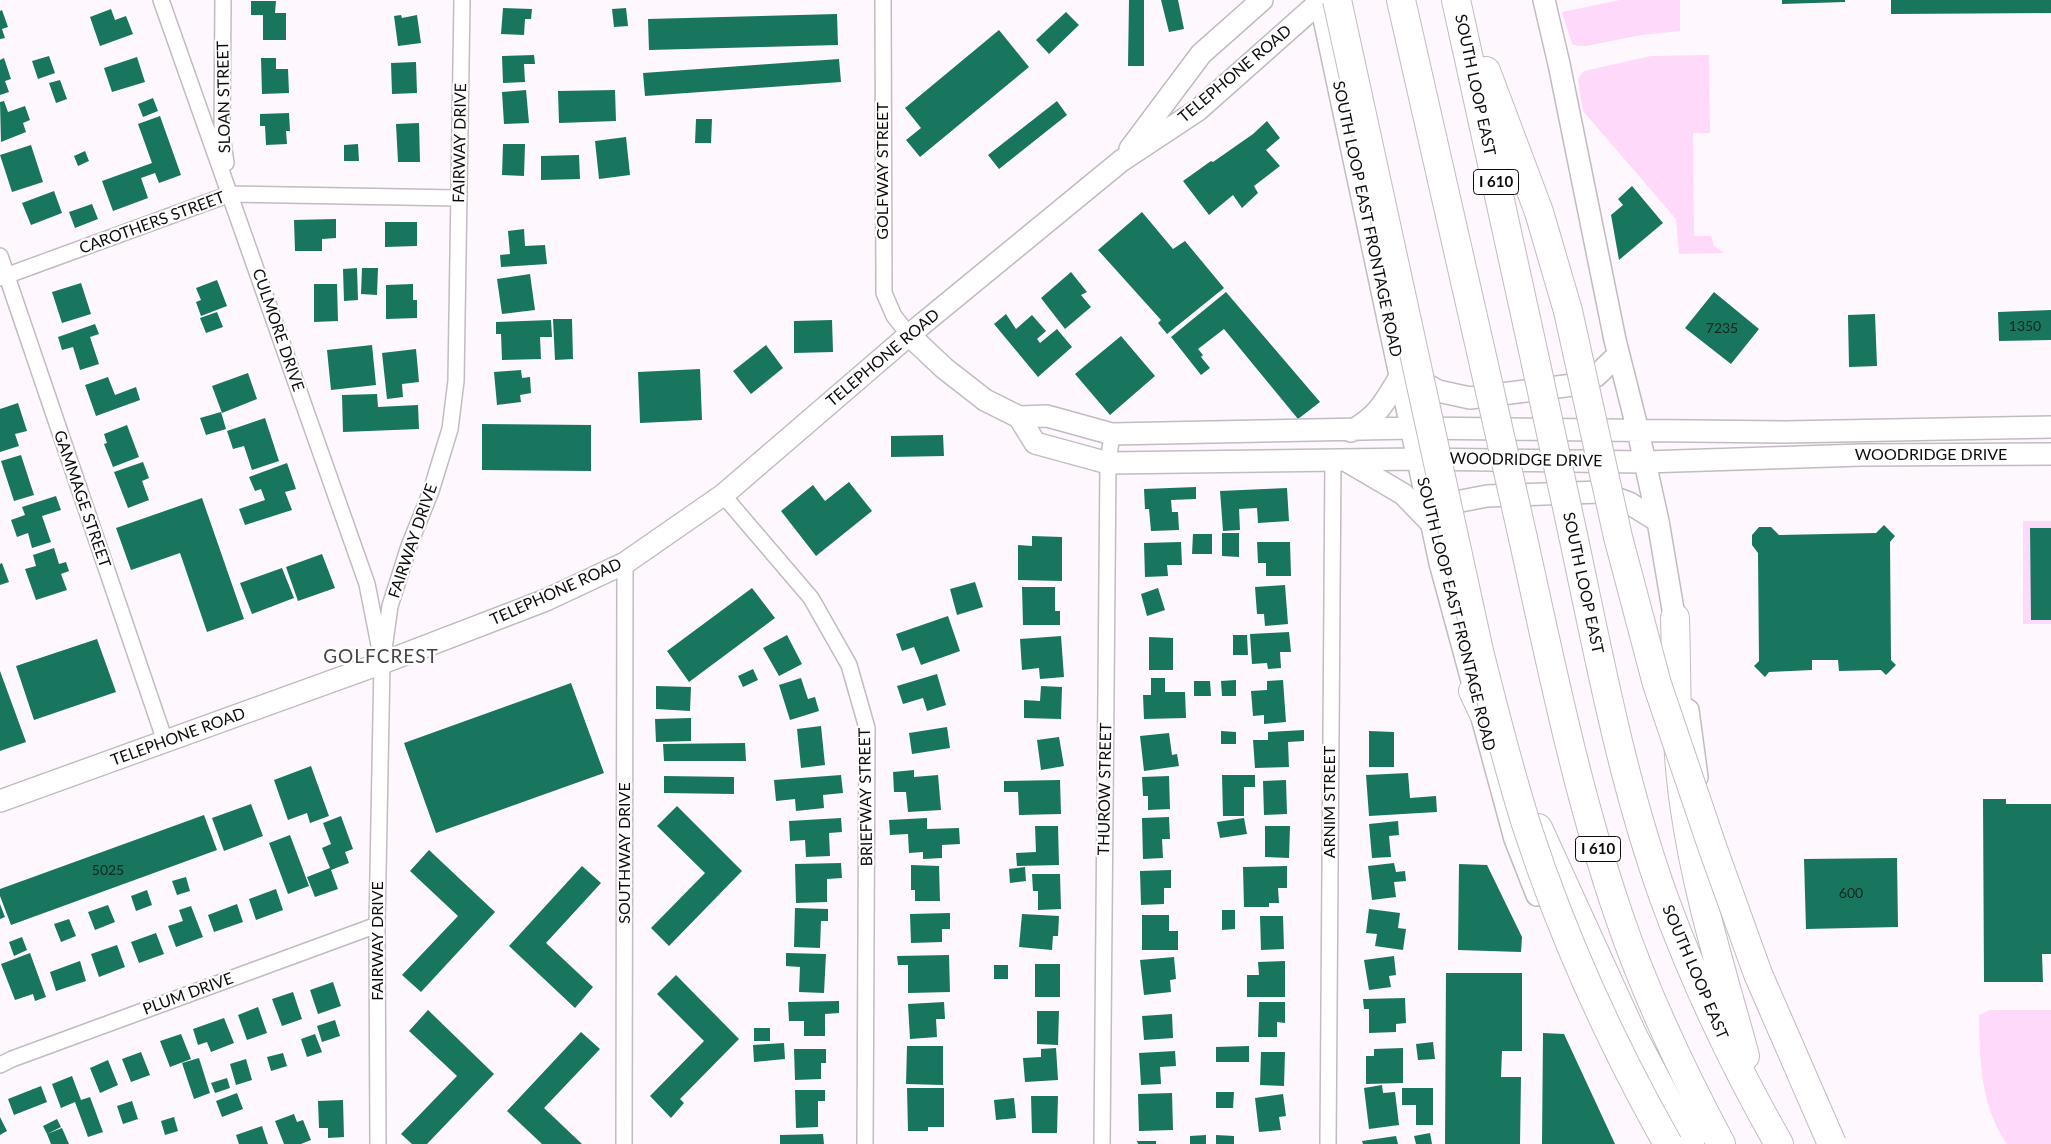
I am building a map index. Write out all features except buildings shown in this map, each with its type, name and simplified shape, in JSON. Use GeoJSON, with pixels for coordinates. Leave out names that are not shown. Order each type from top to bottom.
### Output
{"type":"FeatureCollection","features":[{"type":"Feature","properties":{"kind":"highway"},"geometry":{"type":"LineString","coordinates":[[1325,0],[1479,651],[1502,741],[1528,829],[1564,929],[1608,1031],[1639,1093],[1668,1144]]}},
{"type":"Feature","properties":{"kind":"highway"},"geometry":{"type":"LineString","coordinates":[[1458,0],[1539,212],[1568,311],[1618,537],[1657,684],[1758,974],[1833,1144]]}},
{"type":"Feature","properties":{"kind":"highway","name":"SOUTH LOOP EAST"},"geometry":{"type":"LineString","coordinates":[[1458,0],[1624,764],[1664,896],[1688,961],[1719,1030],[1779,1144]]}},
{"type":"Feature","properties":{"kind":"highway","name":"I 610"},"geometry":{"type":"LineString","coordinates":[[1404,13],[1579,785],[1619,917],[1669,1042],[1721,1144]]}},
{"type":"Feature","properties":{"kind":"highway"},"geometry":{"type":"LineString","coordinates":[[1675,618],[1678,732],[1684,809],[1692,857],[1760,1111]]}},
{"type":"Feature","properties":{"kind":"highway"},"geometry":{"type":"LineString","coordinates":[[1473,691],[1591,942],[1632,1036],[1690,1144]]}},
{"type":"Feature","properties":{"kind":"main road","name":"TELEPHONE ROAD"},"geometry":{"type":"LineString","coordinates":[[1121,161],[1201,54],[1262,0]]}},
{"type":"Feature","properties":{"kind":"main road","name":"TELEPHONE ROAD"},"geometry":{"type":"LineString","coordinates":[[0,801],[382,664],[546,600],[625,563],[723,495],[909,335],[1121,161],[1198,110],[1325,0]]}},
{"type":"Feature","properties":{"kind":"main road","name":"SOUTH LOOP EAST FRONTAGE ROAD"},"geometry":{"type":"LineString","coordinates":[[1325,0],[1431,523],[1473,691],[1515,839],[1586,1012],[1656,1144]]}},
{"type":"Feature","properties":{"kind":"main road"},"geometry":{"type":"LineString","coordinates":[[1544,0],[1559,64],[1618,355],[1638,431],[1658,521],[1675,618],[1701,802],[1713,858],[1731,918],[1769,1026],[1803,1092],[1833,1144]]}},
{"type":"Feature","properties":{"kind":"main road","name":"WOODRIDGE DRIVE"},"geometry":{"type":"LineString","coordinates":[[909,335],[944,368],[985,400],[1019,417],[1047,416],[1112,434],[1351,431],[1412,428],[1785,432],[2051,427]]}},
{"type":"Feature","properties":{"kind":"main road"},"geometry":{"type":"LineString","coordinates":[[1351,431],[1365,423],[1380,410],[1400,373],[1438,391],[1470,398],[1573,385],[1596,376],[1618,355]]}},
{"type":"Feature","properties":{"kind":"main road","name":"WOODRIDGE DRIVE"},"geometry":{"type":"LineString","coordinates":[[1019,417],[1035,443],[1108,463],[1417,459],[1645,462],[1861,455],[2051,454]]}},
{"type":"Feature","properties":{"kind":"main road"},"geometry":{"type":"LineString","coordinates":[[1339,460],[1403,494],[1431,523],[1456,502],[1487,496],[1600,492],[1629,503],[1658,521]]}},
{"type":"Feature","properties":{"kind":"street","name":"CULMORE DRIVE"},"geometry":{"type":"LineString","coordinates":[[161,0],[367,584],[382,664]]}},
{"type":"Feature","properties":{"kind":"street","name":"SLOAN STREET"},"geometry":{"type":"LineString","coordinates":[[223,0],[222,135],[230,194]]}},
{"type":"Feature","properties":{"kind":"street","name":"FAIRWAY DRIVE"},"geometry":{"type":"LineString","coordinates":[[378,1144],[378,925],[382,664],[390,606],[409,546],[431,491],[450,429],[456,381],[462,0]]}},
{"type":"Feature","properties":{"kind":"street","name":"GOLFWAY STREET"},"geometry":{"type":"LineString","coordinates":[[882,0],[884,293],[894,316],[909,335]]}},
{"type":"Feature","properties":{"kind":"street","name":"CAROTHERS STREET"},"geometry":{"type":"LineString","coordinates":[[3,276],[230,194],[459,198]]}},
{"type":"Feature","properties":{"kind":"street","name":"GAMMAGE STREET"},"geometry":{"type":"LineString","coordinates":[[0,256],[3,276],[165,741]]}},
{"type":"Feature","properties":{"kind":"street","name":"THUROW STREET"},"geometry":{"type":"LineString","coordinates":[[1102,1144],[1108,463],[1112,434]]}},
{"type":"Feature","properties":{"kind":"street","name":"ARNIM STREET"},"geometry":{"type":"LineString","coordinates":[[1328,1144],[1339,460]]}},
{"type":"Feature","properties":{"kind":"street","name":"BRIEFWAY STREET"},"geometry":{"type":"LineString","coordinates":[[723,495],[811,598],[849,665],[867,728],[865,1144]]}},
{"type":"Feature","properties":{"kind":"street","name":"SOUTHWAY DRIVE"},"geometry":{"type":"LineString","coordinates":[[624,1144],[625,563]]}},
{"type":"Feature","properties":{"kind":"street","name":"PLUM DRIVE"},"geometry":{"type":"LineString","coordinates":[[0,1065],[378,925]]}},
{"type":"Feature","properties":{"kind":"shaded area"},"geometry":{"type":"Polygon","coordinates":[[[1620,0],[1680,0],[1680,31],[1641,35],[1586,46],[1572,44],[1562,12],[1620,0]]]}},
{"type":"Feature","properties":{"kind":"shaded area"},"geometry":{"type":"Polygon","coordinates":[[[1709,55],[1710,133],[1693,133],[1694,236],[1711,236],[1714,246],[1724,253],[1679,254],[1676,219],[1583,111],[1578,81],[1584,71],[1651,56],[1709,55]]]}},
{"type":"Feature","properties":{"kind":"shaded area"},"geometry":{"type":"Polygon","coordinates":[[[2023,521],[2051,521],[2051,624],[2023,624],[2023,521]]]}},
{"type":"Feature","properties":{"kind":"shaded area"},"geometry":{"type":"Polygon","coordinates":[[[1990,1010],[2051,1010],[2051,1144],[2007,1144],[1991,1114],[1981,1066],[1979,1015],[1990,1010]]]}},
{"type":"Feature","properties":{"kind":"district","name":"GOLFCREST"},"geometry":{"type":"Point","coordinates":[381,657]}}]}
